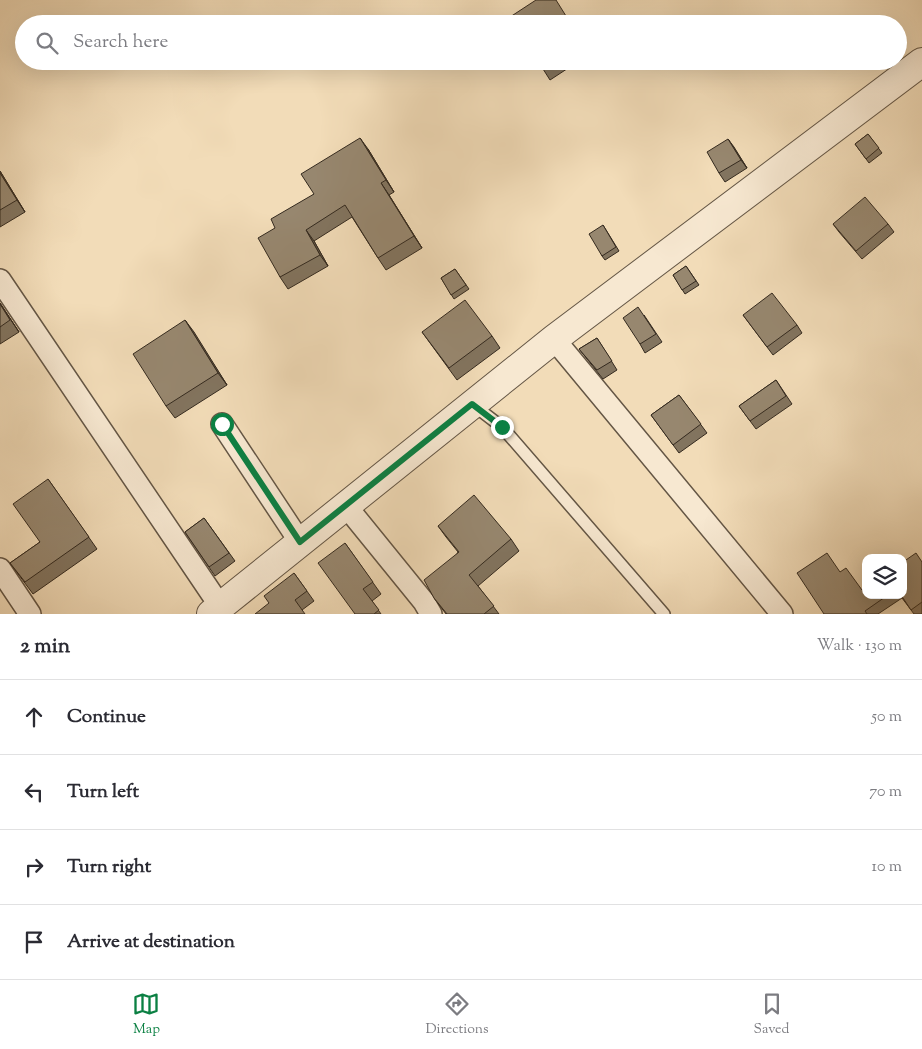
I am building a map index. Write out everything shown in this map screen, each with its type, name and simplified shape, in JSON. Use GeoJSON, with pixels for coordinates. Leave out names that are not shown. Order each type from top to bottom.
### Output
{"type":"FeatureCollection","features":[{"type":"Feature","properties":{"kind":"street"},"geometry":{"type":"LineString","coordinates":[[0,280],[215,610],[554,339],[922,62]]}},
{"type":"Feature","properties":{"kind":"street"},"geometry":{"type":"LineString","coordinates":[[554,339],[782,614]]}},
{"type":"Feature","properties":{"kind":"street"},"geometry":{"type":"LineString","coordinates":[[222,424],[300,542]]}},
{"type":"Feature","properties":{"kind":"street"},"geometry":{"type":"LineString","coordinates":[[346,506],[432,614]]}},
{"type":"Feature","properties":{"kind":"street"},"geometry":{"type":"LineString","coordinates":[[0,569],[30,614]]}},
{"type":"Feature","properties":{"kind":"lane"},"geometry":{"type":"LineString","coordinates":[[472,404],[502,427],[664,614]]}},
{"type":"Feature","properties":{"kind":"building"},"geometry":{"type":"Polygon","coordinates":[[[536,0],[556,0],[565,15],[513,15],[536,0]]]}},
{"type":"Feature","properties":{"kind":"building"},"geometry":{"type":"Polygon","coordinates":[[[868,134],[879,148],[866,159],[855,144],[868,134]]]}},
{"type":"Feature","properties":{"kind":"building"},"geometry":{"type":"Polygon","coordinates":[[[360,138],[386,180],[381,183],[414,236],[378,258],[345,205],[306,230],[320,255],[280,277],[258,238],[275,228],[271,219],[314,194],[301,174],[360,138]]]}},
{"type":"Feature","properties":{"kind":"building"},"geometry":{"type":"Polygon","coordinates":[[[728,139],[741,160],[719,173],[707,152],[728,139]]]}},
{"type":"Feature","properties":{"kind":"building"},"geometry":{"type":"Polygon","coordinates":[[[0,173],[17,200],[0,210],[0,173]]]}},
{"type":"Feature","properties":{"kind":"building"},"geometry":{"type":"Polygon","coordinates":[[[865,197],[888,224],[856,251],[833,224],[865,197]]]}},
{"type":"Feature","properties":{"kind":"building"},"geometry":{"type":"Polygon","coordinates":[[[603,225],[616,247],[602,256],[589,234],[603,225]]]}},
{"type":"Feature","properties":{"kind":"building"},"geometry":{"type":"Polygon","coordinates":[[[686,266],[696,281],[682,290],[673,275],[686,266]]]}},
{"type":"Feature","properties":{"kind":"building"},"geometry":{"type":"Polygon","coordinates":[[[455,269],[466,285],[451,295],[441,278],[455,269]]]}},
{"type":"Feature","properties":{"kind":"building"},"geometry":{"type":"Polygon","coordinates":[[[772,293],[797,325],[767,347],[743,315],[772,293]]]}},
{"type":"Feature","properties":{"kind":"building"},"geometry":{"type":"Polygon","coordinates":[[[465,300],[492,336],[449,368],[422,332],[465,300]]]}},
{"type":"Feature","properties":{"kind":"building"},"geometry":{"type":"Polygon","coordinates":[[[0,304],[10,320],[0,327],[0,304]]]}},
{"type":"Feature","properties":{"kind":"building"},"geometry":{"type":"Polygon","coordinates":[[[638,307],[656,334],[640,344],[623,318],[638,307]]]}},
{"type":"Feature","properties":{"kind":"building"},"geometry":{"type":"Polygon","coordinates":[[[185,320],[218,373],[166,406],[133,354],[185,320]]]}},
{"type":"Feature","properties":{"kind":"building"},"geometry":{"type":"Polygon","coordinates":[[[597,338],[612,361],[597,370],[579,349],[597,338]]]}},
{"type":"Feature","properties":{"kind":"building"},"geometry":{"type":"Polygon","coordinates":[[[776,380],[786,396],[750,421],[739,406],[776,380]]]}},
{"type":"Feature","properties":{"kind":"building"},"geometry":{"type":"Polygon","coordinates":[[[679,395],[701,424],[673,445],[651,415],[679,395]]]}},
{"type":"Feature","properties":{"kind":"building"},"geometry":{"type":"Polygon","coordinates":[[[48,479],[89,537],[25,582],[10,563],[40,542],[13,504],[48,479]]]}},
{"type":"Feature","properties":{"kind":"building"},"geometry":{"type":"Polygon","coordinates":[[[474,495],[511,539],[469,575],[494,606],[484,614],[447,614],[434,598],[424,580],[459,552],[438,526],[474,495]]]}},
{"type":"Feature","properties":{"kind":"building"},"geometry":{"type":"Polygon","coordinates":[[[204,518],[229,553],[209,567],[185,532],[204,518]]]}},
{"type":"Feature","properties":{"kind":"building"},"geometry":{"type":"Polygon","coordinates":[[[345,543],[373,582],[363,589],[379,610],[374,614],[355,614],[318,563],[345,543]]]}},
{"type":"Feature","properties":{"kind":"building"},"geometry":{"type":"Polygon","coordinates":[[[827,553],[840,572],[846,568],[862,590],[862,599],[882,599],[865,611],[867,614],[824,614],[797,573],[827,553]]]}},
{"type":"Feature","properties":{"kind":"building"},"geometry":{"type":"Polygon","coordinates":[[[916,553],[922,562],[922,602],[911,610],[904,599],[907,599],[907,559],[916,553]]]}},
{"type":"Feature","properties":{"kind":"building"},"geometry":{"type":"Polygon","coordinates":[[[294,573],[307,591],[295,600],[305,614],[255,614],[269,603],[264,596],[294,573]]]}},
{"type":"Feature","properties":{"kind":"route"},"geometry":{"type":"LineString","coordinates":[[222,424],[300,542],[472,404],[502,427]]}}]}
